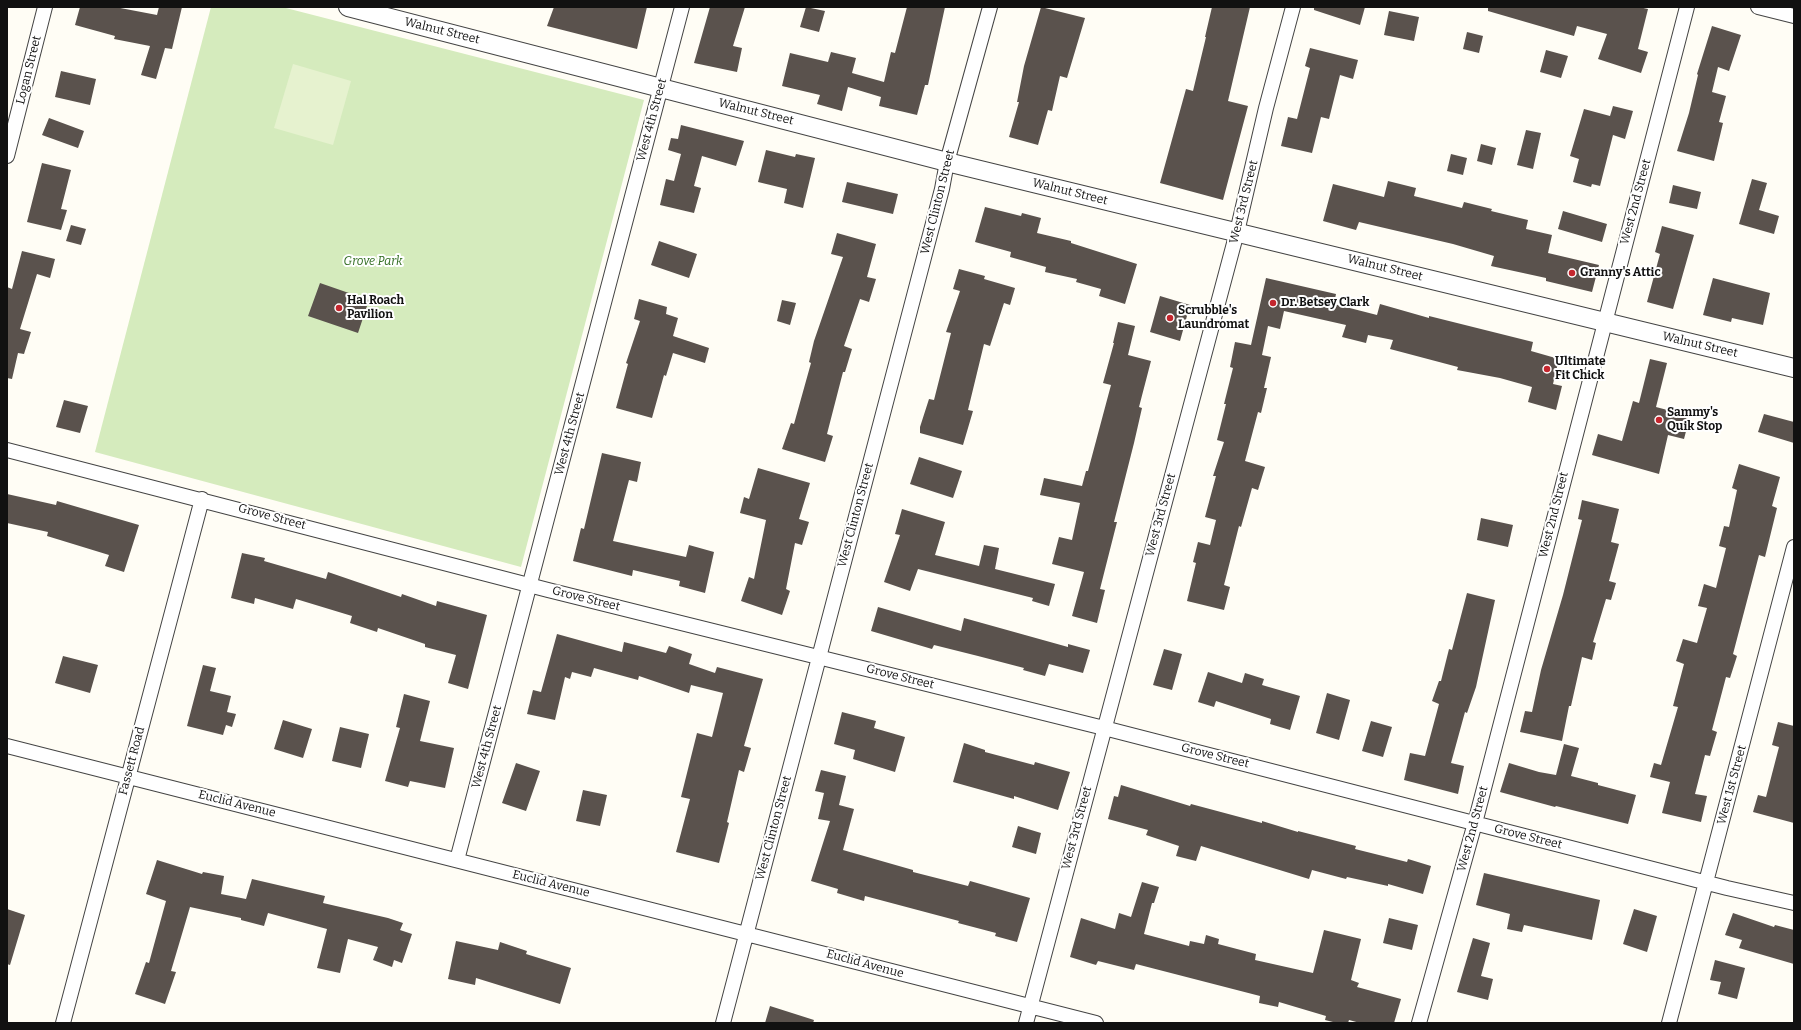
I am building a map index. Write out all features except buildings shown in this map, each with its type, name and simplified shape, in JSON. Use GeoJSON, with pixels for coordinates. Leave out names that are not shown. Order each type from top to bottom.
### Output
{"type":"FeatureCollection","features":[{"type":"Feature","properties":{"kind":"street","name":"Logan Street"},"geometry":{"type":"LineString","coordinates":[[7,156],[46,7]]}},
{"type":"Feature","properties":{"kind":"street","name":"Walnut Street"},"geometry":{"type":"LineString","coordinates":[[348,7],[948,162],[1604,323],[1794,368]]}},
{"type":"Feature","properties":{"kind":"street","name":"West 4th Street"},"geometry":{"type":"LineString","coordinates":[[457,860],[682,7]]}},
{"type":"Feature","properties":{"kind":"street","name":"West Clinton Street"},"geometry":{"type":"LineString","coordinates":[[723,1023],[948,162],[990,7]]}},
{"type":"Feature","properties":{"kind":"street","name":"West 3rd Street"},"geometry":{"type":"LineString","coordinates":[[1026,1023],[1238,232],[1266,108],[1293,7]]}},
{"type":"Feature","properties":{"kind":"street","name":"West 2nd Street"},"geometry":{"type":"LineString","coordinates":[[1419,1023],[1475,823],[1687,7]]}},
{"type":"Feature","properties":{"kind":"street"},"geometry":{"type":"LineString","coordinates":[[1758,7],[1794,16]]}},
{"type":"Feature","properties":{"kind":"street","name":"Grove Street"},"geometry":{"type":"LineString","coordinates":[[7,450],[202,499],[530,585],[1104,728],[1706,882],[1794,903]]}},
{"type":"Feature","properties":{"kind":"street","name":"Fassett Road"},"geometry":{"type":"LineString","coordinates":[[63,1023],[202,499]]}},
{"type":"Feature","properties":{"kind":"street","name":"West 1st Street"},"geometry":{"type":"LineString","coordinates":[[1669,1023],[1794,547]]}},
{"type":"Feature","properties":{"kind":"street","name":"Euclid Avenue"},"geometry":{"type":"LineString","coordinates":[[7,746],[1096,1023]]}},
{"type":"Feature","properties":{"kind":"green space","name":"Grove Park"},"geometry":{"type":"Polygon","coordinates":[[[211,7],[282,7],[644,100],[521,567],[95,452],[211,7]]]}},
{"type":"Feature","properties":{"kind":"green space"},"geometry":{"type":"Polygon","coordinates":[[[293,64],[351,81],[333,145],[274,128],[293,64]]]}},
{"type":"Feature","properties":{"kind":"place","name":"Granny's Attic"},"geometry":{"type":"Point","coordinates":[1572,273]}},
{"type":"Feature","properties":{"kind":"place","name":"Dr. Betsey Clark"},"geometry":{"type":"Point","coordinates":[1273,303]}},
{"type":"Feature","properties":{"kind":"place","name":"Hal Roach Pavilion"},"geometry":{"type":"Point","coordinates":[339,308]}},
{"type":"Feature","properties":{"kind":"place","name":"Scrubble's Laundromat"},"geometry":{"type":"Point","coordinates":[1170,318]}},
{"type":"Feature","properties":{"kind":"place","name":"Ultimate Fit Chick"},"geometry":{"type":"Point","coordinates":[1547,369]}},
{"type":"Feature","properties":{"kind":"place","name":"Sammy's Quik Stop"},"geometry":{"type":"Point","coordinates":[1659,420]}}]}
